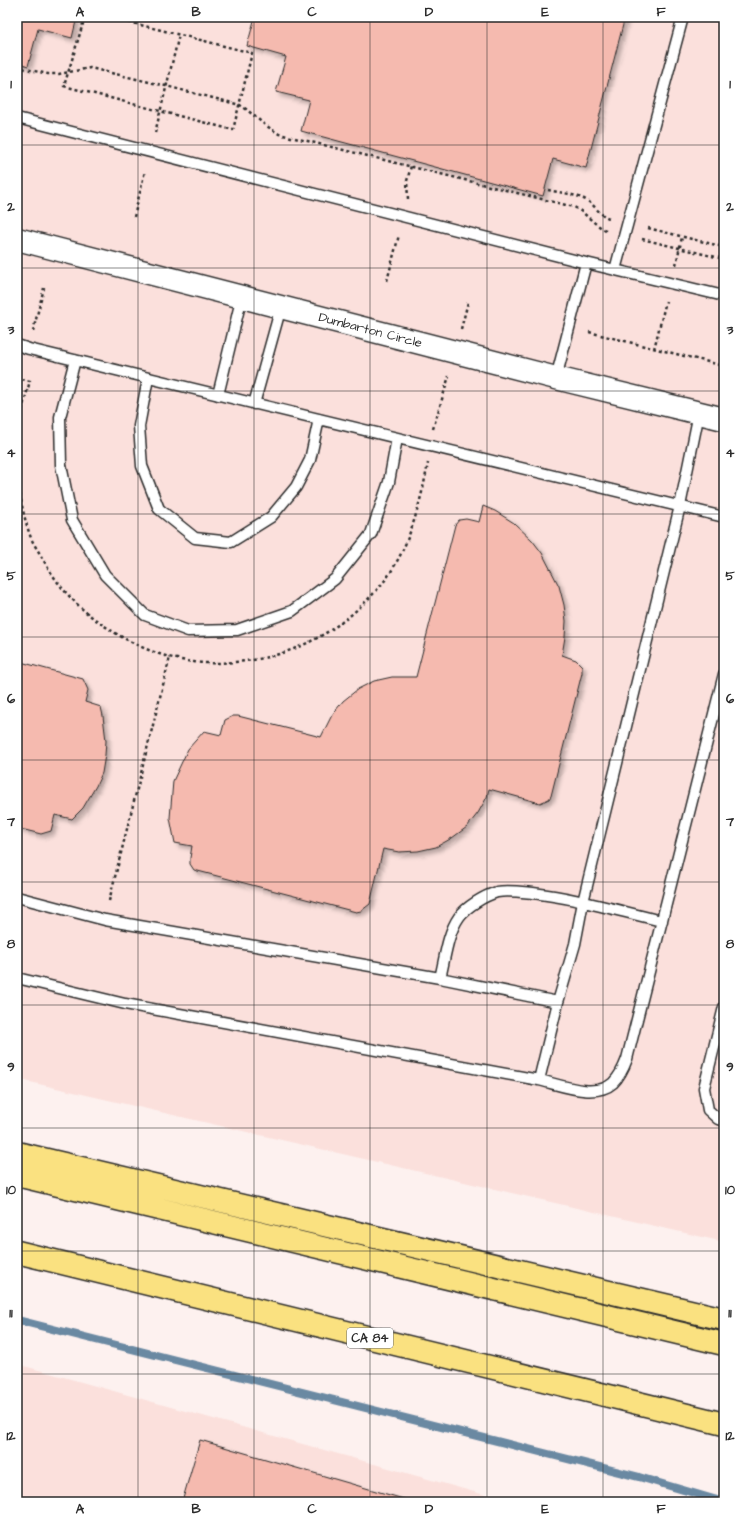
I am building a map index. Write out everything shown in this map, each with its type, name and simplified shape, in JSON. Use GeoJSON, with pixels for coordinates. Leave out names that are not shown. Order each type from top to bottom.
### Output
{"type":"FeatureCollection","features":[{"type":"Feature","properties":{"kind":"highway"},"geometry":{"type":"LineString","coordinates":[[17,1153],[724,1319]]}},
{"type":"Feature","properties":{"kind":"highway"},"geometry":{"type":"LineString","coordinates":[[17,1175],[724,1344]]}},
{"type":"Feature","properties":{"kind":"highway","name":"CA 84"},"geometry":{"type":"LineString","coordinates":[[17,1252],[724,1424]]}},
{"type":"Feature","properties":{"kind":"street","name":"Dumbarton Circle"},"geometry":{"type":"LineString","coordinates":[[17,239],[556,378],[724,419]]}},
{"type":"Feature","properties":{"kind":"lane"},"geometry":{"type":"LineString","coordinates":[[615,270],[683,17]]}},
{"type":"Feature","properties":{"kind":"lane"},"geometry":{"type":"LineString","coordinates":[[17,118],[586,263],[724,296]]}},
{"type":"Feature","properties":{"kind":"lane"},"geometry":{"type":"LineString","coordinates":[[556,378],[586,263]]}},
{"type":"Feature","properties":{"kind":"lane"},"geometry":{"type":"LineString","coordinates":[[218,395],[242,296]]}},
{"type":"Feature","properties":{"kind":"lane"},"geometry":{"type":"LineString","coordinates":[[254,404],[281,307]]}},
{"type":"Feature","properties":{"kind":"lane"},"geometry":{"type":"LineString","coordinates":[[17,344],[29,349],[724,517]]}},
{"type":"Feature","properties":{"kind":"lane"},"geometry":{"type":"LineString","coordinates":[[76,360],[60,417],[61,465],[72,520],[105,575],[145,615],[188,632],[237,630],[292,611],[335,579],[371,534],[390,482],[397,438]]}},
{"type":"Feature","properties":{"kind":"lane"},"geometry":{"type":"LineString","coordinates":[[148,378],[139,426],[142,466],[160,509],[195,538],[231,542],[271,517],[296,487],[310,460],[319,419]]}},
{"type":"Feature","properties":{"kind":"lane"},"geometry":{"type":"LineString","coordinates":[[539,1080],[558,1002],[575,944],[583,902],[680,506],[699,413]]}},
{"type":"Feature","properties":{"kind":"lane"},"geometry":{"type":"LineString","coordinates":[[17,978],[125,1004],[539,1080],[590,1091],[603,1089],[614,1082],[627,1059],[724,674]]}},
{"type":"Feature","properties":{"kind":"lane"},"geometry":{"type":"LineString","coordinates":[[440,978],[451,934],[459,917],[472,904],[497,892],[545,894],[662,921]]}},
{"type":"Feature","properties":{"kind":"lane"},"geometry":{"type":"LineString","coordinates":[[17,897],[105,920],[440,978],[558,1002]]}},
{"type":"Feature","properties":{"kind":"lane"},"geometry":{"type":"LineString","coordinates":[[724,1007],[704,1088],[708,1110],[718,1119],[724,1120]]}},
{"type":"Feature","properties":{"kind":"path"},"geometry":{"type":"LineString","coordinates":[[85,17],[64,86],[233,130],[252,53],[109,17]]}},
{"type":"Feature","properties":{"kind":"path"},"geometry":{"type":"LineString","coordinates":[[154,133],[179,34]]}},
{"type":"Feature","properties":{"kind":"path"},"geometry":{"type":"LineString","coordinates":[[17,67],[48,74],[60,74],[90,68],[166,86],[240,106],[246,109],[268,128],[279,134],[574,207],[581,210],[596,224],[609,231]]}},
{"type":"Feature","properties":{"kind":"path"},"geometry":{"type":"LineString","coordinates":[[408,200],[407,181],[411,166]]}},
{"type":"Feature","properties":{"kind":"path"},"geometry":{"type":"LineString","coordinates":[[134,216],[145,170]]}},
{"type":"Feature","properties":{"kind":"path"},"geometry":{"type":"LineString","coordinates":[[548,190],[584,198],[605,216],[612,219]]}},
{"type":"Feature","properties":{"kind":"path"},"geometry":{"type":"LineString","coordinates":[[648,228],[724,247]]}},
{"type":"Feature","properties":{"kind":"path"},"geometry":{"type":"LineString","coordinates":[[387,281],[399,235]]}},
{"type":"Feature","properties":{"kind":"path"},"geometry":{"type":"LineString","coordinates":[[675,265],[682,237]]}},
{"type":"Feature","properties":{"kind":"path"},"geometry":{"type":"LineString","coordinates":[[646,240],[724,259]]}},
{"type":"Feature","properties":{"kind":"path"},"geometry":{"type":"LineString","coordinates":[[33,332],[44,288]]}},
{"type":"Feature","properties":{"kind":"path"},"geometry":{"type":"LineString","coordinates":[[654,349],[666,300]]}},
{"type":"Feature","properties":{"kind":"path"},"geometry":{"type":"LineString","coordinates":[[465,315],[468,302]]}},
{"type":"Feature","properties":{"kind":"path"},"geometry":{"type":"LineString","coordinates":[[589,332],[724,366]]}},
{"type":"Feature","properties":{"kind":"path"},"geometry":{"type":"LineString","coordinates":[[433,432],[449,375]]}},
{"type":"Feature","properties":{"kind":"path"},"geometry":{"type":"LineString","coordinates":[[17,440],[21,413],[30,382],[21,379]]}},
{"type":"Feature","properties":{"kind":"path"},"geometry":{"type":"LineString","coordinates":[[17,470],[19,495],[31,538],[46,566],[64,593],[87,614],[113,632],[139,646],[170,657],[194,662],[216,664],[252,661],[277,655],[305,645],[337,626],[360,607],[382,584],[398,559],[408,539],[426,472]]}},
{"type":"Feature","properties":{"kind":"path"},"geometry":{"type":"LineString","coordinates":[[105,920],[170,657]]}},
{"type":"Feature","properties":{"kind":"shaded area"},"geometry":{"type":"Polygon","coordinates":[[[17,17],[724,17],[724,1242],[17,1079],[17,17]]]}},
{"type":"Feature","properties":{"kind":"shaded area"},"geometry":{"type":"Polygon","coordinates":[[[17,1364],[510,1502],[17,1502],[17,1364]]]}},
{"type":"Feature","properties":{"kind":"building"},"geometry":{"type":"Polygon","coordinates":[[[17,17],[77,17],[72,38],[38,29],[28,66],[17,62],[17,17]]]}},
{"type":"Feature","properties":{"kind":"building"},"geometry":{"type":"Polygon","coordinates":[[[255,17],[625,17],[586,168],[553,159],[543,196],[301,131],[309,100],[276,92],[286,57],[247,46],[255,17]]]}},
{"type":"Feature","properties":{"kind":"building"},"geometry":{"type":"Polygon","coordinates":[[[483,506],[495,511],[514,523],[532,540],[542,553],[559,586],[564,605],[566,621],[562,655],[576,660],[582,666],[582,673],[549,799],[540,803],[489,789],[487,797],[478,813],[467,827],[452,838],[436,847],[418,851],[399,852],[383,849],[370,904],[361,911],[356,912],[194,870],[190,864],[192,846],[175,843],[170,818],[173,781],[188,749],[204,731],[221,735],[225,720],[233,716],[321,737],[332,715],[343,701],[358,689],[374,681],[392,677],[416,677],[455,525],[459,520],[466,519],[479,522],[483,506]]]}},
{"type":"Feature","properties":{"kind":"building"},"geometry":{"type":"Polygon","coordinates":[[[17,661],[83,679],[88,690],[85,702],[101,707],[103,716],[106,741],[105,755],[102,773],[96,786],[83,808],[72,819],[55,815],[51,831],[41,834],[17,828],[17,661]]]}},
{"type":"Feature","properties":{"kind":"building"},"geometry":{"type":"Polygon","coordinates":[[[200,1440],[414,1502],[182,1502],[200,1440]]]}},
{"type":"Feature","properties":{"kind":"waterway"},"geometry":{"type":"LineString","coordinates":[[17,1320],[639,1477],[724,1502]]}}]}
